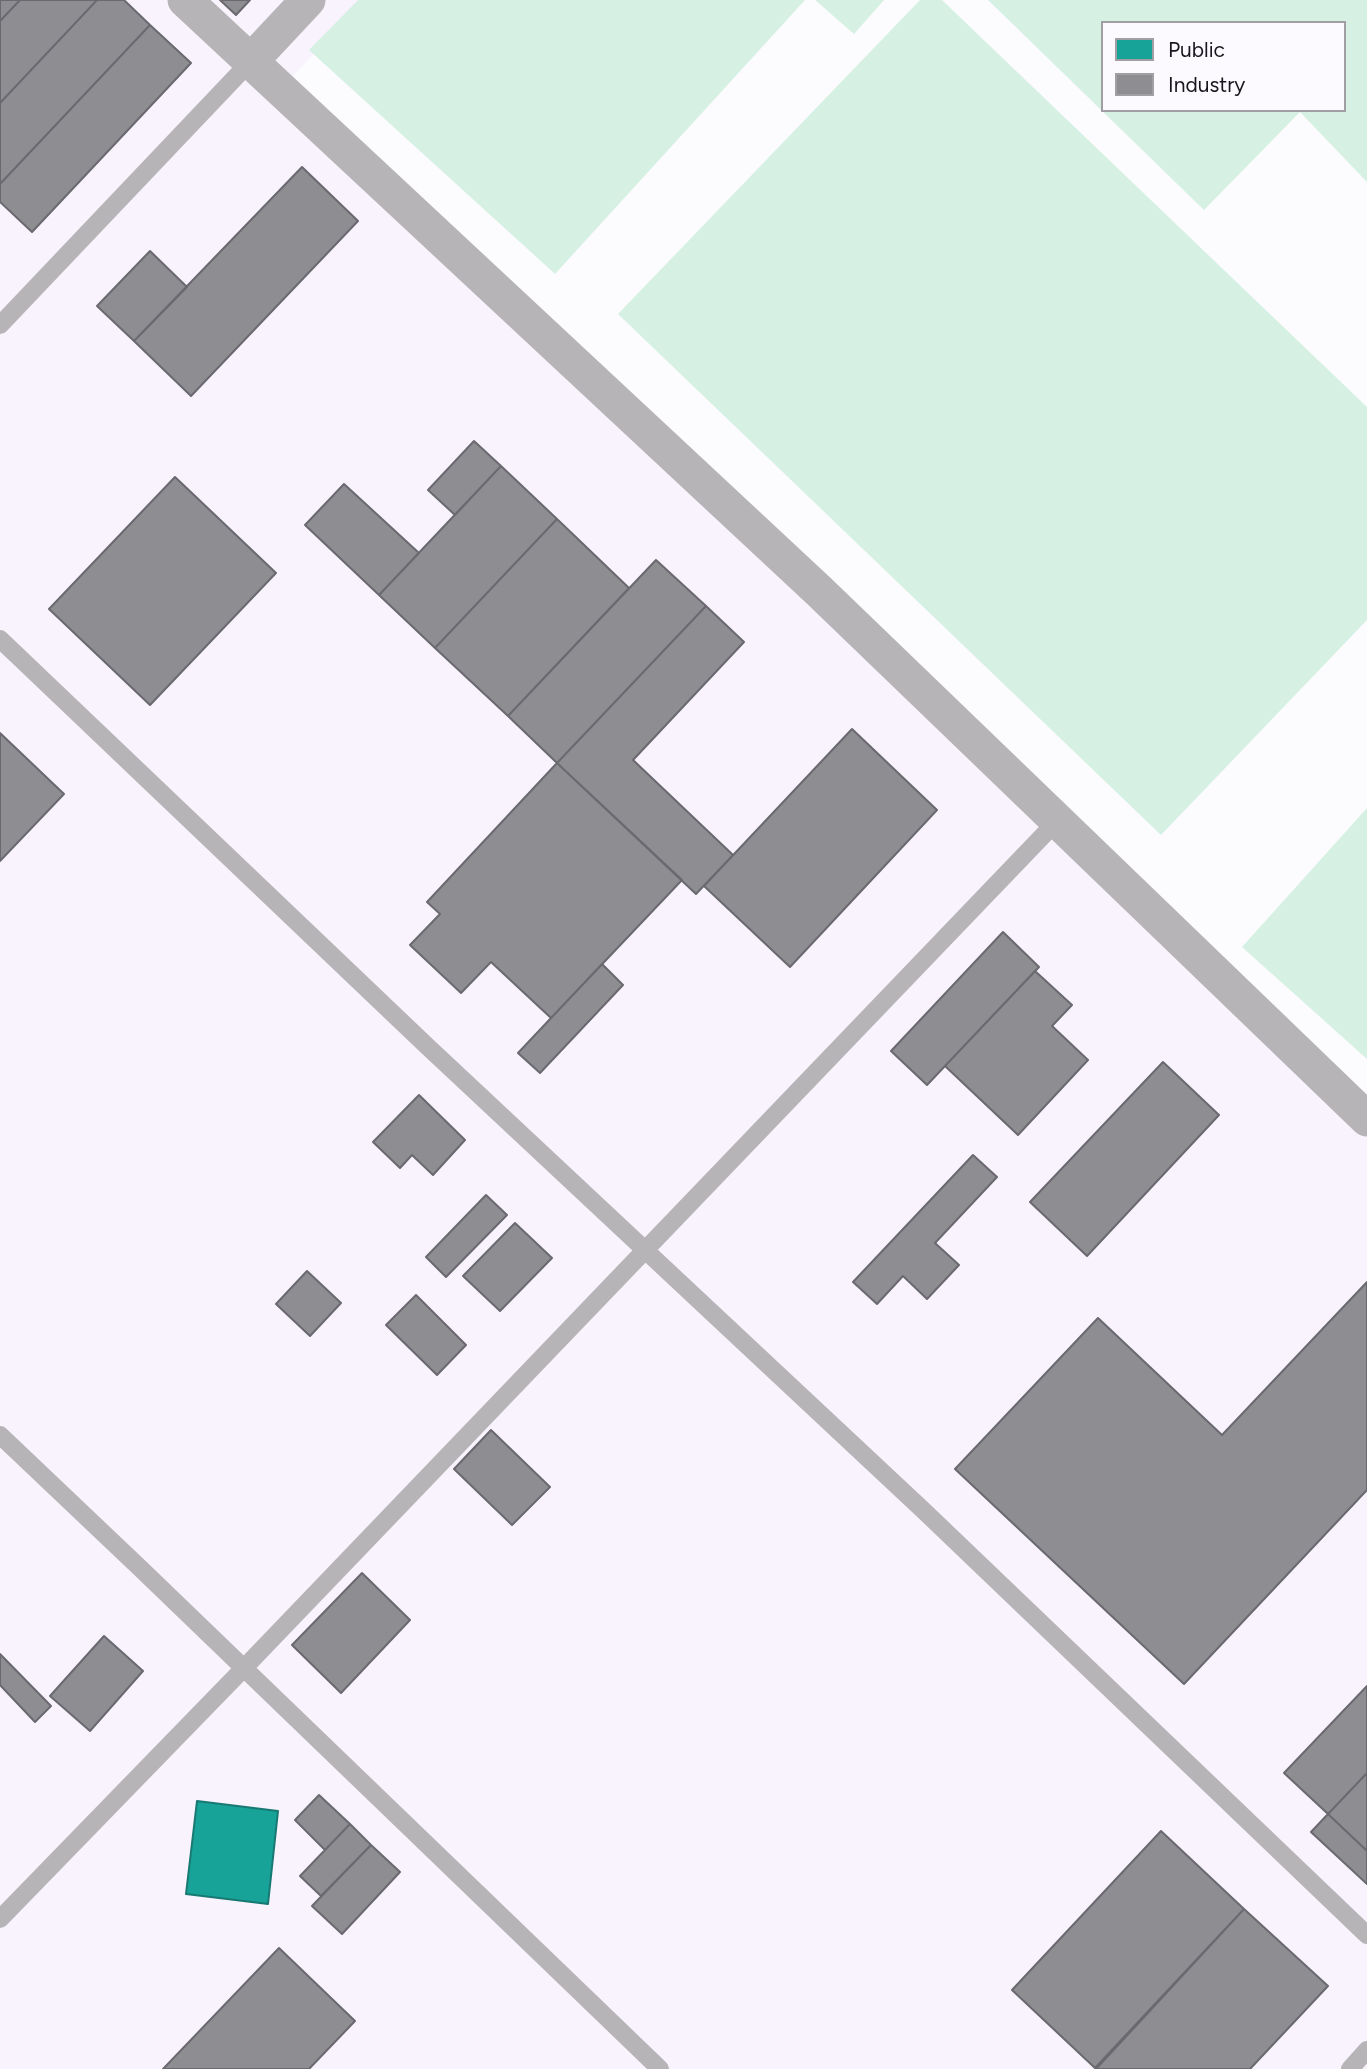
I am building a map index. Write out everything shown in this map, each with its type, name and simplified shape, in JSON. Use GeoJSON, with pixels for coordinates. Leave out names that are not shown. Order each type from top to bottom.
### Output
{"type":"FeatureCollection","features":[{"type":"Feature","properties":{"kind":"street"},"geometry":{"type":"LineString","coordinates":[[185,0],[819,591],[1367,1119]]}},
{"type":"Feature","properties":{"kind":"street"},"geometry":{"type":"LineString","coordinates":[[250,62],[308,0]]}},
{"type":"Feature","properties":{"kind":"lane"},"geometry":{"type":"LineString","coordinates":[[0,325],[250,62]]}},
{"type":"Feature","properties":{"kind":"lane"},"geometry":{"type":"LineString","coordinates":[[0,639],[428,1046],[944,1529],[1367,1936]]}},
{"type":"Feature","properties":{"kind":"lane"},"geometry":{"type":"LineString","coordinates":[[0,1919],[1057,821]]}},
{"type":"Feature","properties":{"kind":"lane"},"geometry":{"type":"LineString","coordinates":[[0,1435],[660,2069]]}},
{"type":"Feature","properties":{"kind":"lane"},"geometry":{"type":"LineString","coordinates":[[1350,2069],[1367,2050]]}},
{"type":"Feature","properties":{"kind":"shaded area"},"geometry":{"type":"Polygon","coordinates":[[[0,0],[363,0],[272,99],[1367,1121],[1367,2069],[0,2069],[0,0]]]}},
{"type":"Feature","properties":{"kind":"green space"},"geometry":{"type":"Polygon","coordinates":[[[358,0],[805,0],[555,274],[309,50],[358,0]]]}},
{"type":"Feature","properties":{"kind":"green space"},"geometry":{"type":"Polygon","coordinates":[[[815,0],[884,0],[854,34],[815,0]]]}},
{"type":"Feature","properties":{"kind":"green space"},"geometry":{"type":"Polygon","coordinates":[[[920,0],[942,0],[1367,407],[1367,620],[1161,835],[618,314],[920,0]]]}},
{"type":"Feature","properties":{"kind":"green space"},"geometry":{"type":"Polygon","coordinates":[[[988,0],[1367,0],[1367,182],[1300,112],[1346,112],[1346,21],[1101,21],[1101,110],[988,0]]]}},
{"type":"Feature","properties":{"kind":"green space"},"geometry":{"type":"Polygon","coordinates":[[[1103,112],[1300,112],[1204,210],[1103,112]]]}},
{"type":"Feature","properties":{"kind":"green space"},"geometry":{"type":"Polygon","coordinates":[[[1367,808],[1367,1059],[1242,947],[1367,808]]]}},
{"type":"Feature","properties":{"kind":"building: Public"},"geometry":{"type":"Polygon","coordinates":[[[197,1801],[278,1811],[268,1904],[186,1894],[197,1801]]]}},
{"type":"Feature","properties":{"kind":"building: Industry"},"geometry":{"type":"Polygon","coordinates":[[[0,0],[20,0],[0,21],[0,0]]]}},
{"type":"Feature","properties":{"kind":"building: Industry"},"geometry":{"type":"Polygon","coordinates":[[[20,0],[97,0],[0,103],[0,21],[20,0]]]}},
{"type":"Feature","properties":{"kind":"building: Industry"},"geometry":{"type":"Polygon","coordinates":[[[97,0],[124,0],[150,25],[0,184],[0,103],[97,0]]]}},
{"type":"Feature","properties":{"kind":"building: Industry"},"geometry":{"type":"Polygon","coordinates":[[[220,0],[250,0],[236,15],[220,0]]]}},
{"type":"Feature","properties":{"kind":"building: Industry"},"geometry":{"type":"Polygon","coordinates":[[[150,25],[191,63],[32,232],[0,202],[0,184],[150,25]]]}},
{"type":"Feature","properties":{"kind":"building: Industry"},"geometry":{"type":"Polygon","coordinates":[[[302,167],[358,221],[191,396],[134,341],[302,167]]]}},
{"type":"Feature","properties":{"kind":"building: Industry"},"geometry":{"type":"Polygon","coordinates":[[[150,251],[187,287],[134,341],[97,306],[150,251]]]}},
{"type":"Feature","properties":{"kind":"building: Industry"},"geometry":{"type":"Polygon","coordinates":[[[474,441],[501,466],[455,515],[428,490],[474,441]]]}},
{"type":"Feature","properties":{"kind":"building: Industry"},"geometry":{"type":"Polygon","coordinates":[[[501,466],[557,519],[435,648],[379,595],[501,466]]]}},
{"type":"Feature","properties":{"kind":"building: Industry"},"geometry":{"type":"Polygon","coordinates":[[[175,477],[276,573],[150,705],[49,609],[175,477]]]}},
{"type":"Feature","properties":{"kind":"building: Industry"},"geometry":{"type":"Polygon","coordinates":[[[344,484],[419,553],[379,595],[305,525],[344,484]]]}},
{"type":"Feature","properties":{"kind":"building: Industry"},"geometry":{"type":"Polygon","coordinates":[[[557,519],[629,588],[508,716],[435,648],[557,519]]]}},
{"type":"Feature","properties":{"kind":"building: Industry"},"geometry":{"type":"Polygon","coordinates":[[[656,560],[706,606],[557,763],[508,716],[656,560]]]}},
{"type":"Feature","properties":{"kind":"building: Industry"},"geometry":{"type":"Polygon","coordinates":[[[706,606],[744,642],[633,760],[733,855],[696,894],[557,763],[706,606]]]}},
{"type":"Feature","properties":{"kind":"building: Industry"},"geometry":{"type":"Polygon","coordinates":[[[852,729],[937,810],[790,967],[704,886],[852,729]]]}},
{"type":"Feature","properties":{"kind":"building: Industry"},"geometry":{"type":"Polygon","coordinates":[[[0,733],[64,794],[0,861],[0,733]]]}},
{"type":"Feature","properties":{"kind":"building: Industry"},"geometry":{"type":"Polygon","coordinates":[[[557,763],[682,880],[551,1018],[491,962],[461,993],[410,945],[440,914],[427,902],[557,763]]]}},
{"type":"Feature","properties":{"kind":"building: Industry"},"geometry":{"type":"Polygon","coordinates":[[[1003,932],[1039,967],[927,1085],[891,1051],[1003,932]]]}},
{"type":"Feature","properties":{"kind":"building: Industry"},"geometry":{"type":"Polygon","coordinates":[[[602,964],[623,985],[540,1073],[518,1053],[602,964]]]}},
{"type":"Feature","properties":{"kind":"building: Industry"},"geometry":{"type":"Polygon","coordinates":[[[1035,971],[1072,1005],[1052,1026],[1088,1060],[1018,1135],[945,1066],[1035,971]]]}},
{"type":"Feature","properties":{"kind":"building: Industry"},"geometry":{"type":"Polygon","coordinates":[[[1163,1062],[1219,1115],[1087,1256],[1030,1202],[1163,1062]]]}},
{"type":"Feature","properties":{"kind":"building: Industry"},"geometry":{"type":"Polygon","coordinates":[[[419,1095],[465,1140],[433,1175],[412,1155],[400,1168],[373,1142],[419,1095]]]}},
{"type":"Feature","properties":{"kind":"building: Industry"},"geometry":{"type":"Polygon","coordinates":[[[973,1155],[997,1177],[935,1243],[959,1265],[927,1299],[903,1276],[877,1304],[853,1282],[973,1155]]]}},
{"type":"Feature","properties":{"kind":"building: Industry"},"geometry":{"type":"Polygon","coordinates":[[[486,1195],[507,1215],[446,1277],[426,1257],[486,1195]]]}},
{"type":"Feature","properties":{"kind":"building: Industry"},"geometry":{"type":"Polygon","coordinates":[[[515,1223],[552,1258],[500,1311],[463,1276],[515,1223]]]}},
{"type":"Feature","properties":{"kind":"building: Industry"},"geometry":{"type":"Polygon","coordinates":[[[307,1271],[341,1303],[310,1336],[276,1304],[307,1271]]]}},
{"type":"Feature","properties":{"kind":"building: Industry"},"geometry":{"type":"Polygon","coordinates":[[[1367,1282],[1367,1490],[1184,1684],[955,1469],[1098,1318],[1222,1435],[1367,1282]]]}},
{"type":"Feature","properties":{"kind":"building: Industry"},"geometry":{"type":"Polygon","coordinates":[[[416,1295],[466,1345],[437,1375],[386,1325],[416,1295]]]}},
{"type":"Feature","properties":{"kind":"building: Industry"},"geometry":{"type":"Polygon","coordinates":[[[491,1430],[550,1487],[512,1525],[454,1469],[491,1430]]]}},
{"type":"Feature","properties":{"kind":"building: Industry"},"geometry":{"type":"Polygon","coordinates":[[[362,1573],[410,1620],[341,1693],[292,1645],[362,1573]]]}},
{"type":"Feature","properties":{"kind":"building: Industry"},"geometry":{"type":"Polygon","coordinates":[[[104,1636],[143,1671],[90,1731],[50,1696],[104,1636]]]}},
{"type":"Feature","properties":{"kind":"building: Industry"},"geometry":{"type":"Polygon","coordinates":[[[0,1654],[51,1706],[35,1722],[0,1685],[0,1654]]]}},
{"type":"Feature","properties":{"kind":"building: Industry"},"geometry":{"type":"Polygon","coordinates":[[[1367,1686],[1367,1773],[1328,1814],[1284,1773],[1367,1686]]]}},
{"type":"Feature","properties":{"kind":"building: Industry"},"geometry":{"type":"Polygon","coordinates":[[[1367,1773],[1367,1851],[1328,1814],[1367,1773]]]}},
{"type":"Feature","properties":{"kind":"building: Industry"},"geometry":{"type":"Polygon","coordinates":[[[319,1795],[350,1824],[325,1850],[295,1820],[319,1795]]]}},
{"type":"Feature","properties":{"kind":"building: Industry"},"geometry":{"type":"Polygon","coordinates":[[[1328,1814],[1367,1851],[1367,1884],[1311,1832],[1328,1814]]]}},
{"type":"Feature","properties":{"kind":"building: Industry"},"geometry":{"type":"Polygon","coordinates":[[[350,1824],[371,1845],[321,1896],[300,1876],[350,1824]]]}},
{"type":"Feature","properties":{"kind":"building: Industry"},"geometry":{"type":"Polygon","coordinates":[[[1161,1831],[1244,1909],[1095,2068],[1012,1990],[1161,1831]]]}},
{"type":"Feature","properties":{"kind":"building: Industry"},"geometry":{"type":"Polygon","coordinates":[[[371,1845],[400,1872],[342,1934],[312,1906],[371,1845]]]}},
{"type":"Feature","properties":{"kind":"building: Industry"},"geometry":{"type":"Polygon","coordinates":[[[1244,1909],[1328,1986],[1250,2069],[1096,2069],[1244,1909]]]}},
{"type":"Feature","properties":{"kind":"building: Industry"},"geometry":{"type":"Polygon","coordinates":[[[279,1948],[355,2021],[309,2069],[163,2069],[279,1948]]]}}]}
